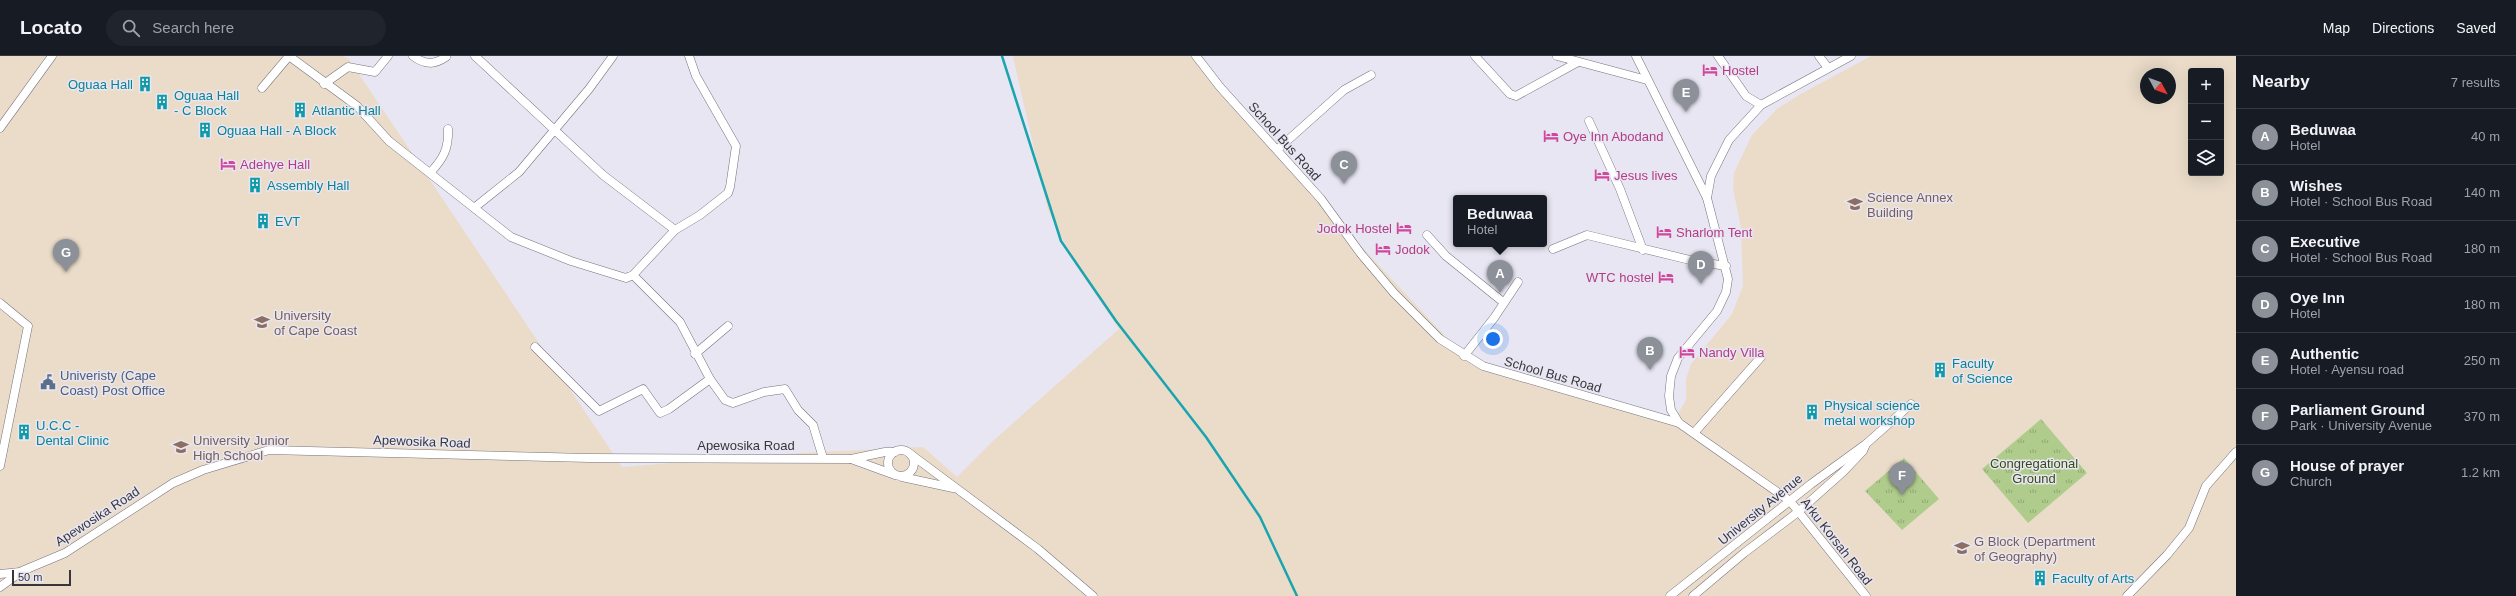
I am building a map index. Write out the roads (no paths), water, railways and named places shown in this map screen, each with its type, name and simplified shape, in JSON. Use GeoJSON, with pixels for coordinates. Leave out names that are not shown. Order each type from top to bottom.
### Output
{"type":"FeatureCollection","features":[{"type":"Feature","properties":{"kind":"street"},"geometry":{"type":"LineString","coordinates":[[0,128],[52,56]]}},
{"type":"Feature","properties":{"kind":"street"},"geometry":{"type":"LineString","coordinates":[[262,88],[289,56],[324,84],[357,106],[389,141],[512,237],[528,245],[621,278],[633,275],[675,230],[700,215],[728,193],[737,148],[696,76],[689,56]]}},
{"type":"Feature","properties":{"kind":"street"},"geometry":{"type":"LineString","coordinates":[[324,84],[348,67],[375,72],[388,56]]}},
{"type":"Feature","properties":{"kind":"street"},"geometry":{"type":"LineString","coordinates":[[413,56],[420,61],[430,64],[446,57]]}},
{"type":"Feature","properties":{"kind":"street"},"geometry":{"type":"LineString","coordinates":[[475,56],[615,185],[675,230]]}},
{"type":"Feature","properties":{"kind":"street"},"geometry":{"type":"LineString","coordinates":[[474,208],[519,172],[556,130],[613,56]]}},
{"type":"Feature","properties":{"kind":"street","name":"School Bus Road"},"geometry":{"type":"LineString","coordinates":[[1196,56],[1220,87],[1321,199],[1361,254],[1394,293],[1440,339],[1464,356],[1483,366],[1679,423]]}},
{"type":"Feature","properties":{"kind":"street"},"geometry":{"type":"LineString","coordinates":[[1475,56],[1510,94],[1516,96],[1578,62]]}},
{"type":"Feature","properties":{"kind":"street"},"geometry":{"type":"LineString","coordinates":[[1556,56],[1647,80]]}},
{"type":"Feature","properties":{"kind":"street"},"geometry":{"type":"LineString","coordinates":[[1636,56],[1707,198],[1726,266],[1728,279],[1726,292],[1717,310],[1678,358],[1671,376],[1669,396],[1671,410],[1679,423],[1790,500]]}},
{"type":"Feature","properties":{"kind":"street"},"geometry":{"type":"LineString","coordinates":[[1718,56],[1746,96],[1761,105]]}},
{"type":"Feature","properties":{"kind":"street"},"geometry":{"type":"LineString","coordinates":[[1818,56],[1828,68]]}},
{"type":"Feature","properties":{"kind":"street"},"geometry":{"type":"LineString","coordinates":[[1707,198],[1712,176],[1729,140],[1761,105],[1851,56]]}},
{"type":"Feature","properties":{"kind":"street"},"geometry":{"type":"LineString","coordinates":[[1278,150],[1344,90],[1371,75]]}},
{"type":"Feature","properties":{"kind":"street"},"geometry":{"type":"LineString","coordinates":[[1589,121],[1620,189],[1643,250]]}},
{"type":"Feature","properties":{"kind":"street"},"geometry":{"type":"LineString","coordinates":[[430,173],[446,153],[449,143],[448,129]]}},
{"type":"Feature","properties":{"kind":"street"},"geometry":{"type":"LineString","coordinates":[[1427,235],[1446,256],[1503,302]]}},
{"type":"Feature","properties":{"kind":"street"},"geometry":{"type":"LineString","coordinates":[[1553,248],[1587,235],[1643,250],[1726,266]]}},
{"type":"Feature","properties":{"kind":"street"},"geometry":{"type":"LineString","coordinates":[[633,275],[680,322],[695,354],[710,379],[730,402],[764,392],[785,389],[798,410],[813,425],[822,458]]}},
{"type":"Feature","properties":{"kind":"street"},"geometry":{"type":"LineString","coordinates":[[1464,356],[1494,318],[1503,302],[1518,282]]}},
{"type":"Feature","properties":{"kind":"street"},"geometry":{"type":"LineString","coordinates":[[0,303],[28,326],[0,466]]}},
{"type":"Feature","properties":{"kind":"street"},"geometry":{"type":"LineString","coordinates":[[695,354],[728,326]]}},
{"type":"Feature","properties":{"kind":"street"},"geometry":{"type":"LineString","coordinates":[[535,347],[600,411],[643,389],[660,413],[669,409],[710,379]]}},
{"type":"Feature","properties":{"kind":"street"},"geometry":{"type":"LineString","coordinates":[[1694,433],[1761,357]]}},
{"type":"Feature","properties":{"kind":"street","name":"University Avenue"},"geometry":{"type":"LineString","coordinates":[[1670,596],[1790,500],[1866,444],[1911,404]]}},
{"type":"Feature","properties":{"kind":"street","name":"University Avenue"},"geometry":{"type":"LineString","coordinates":[[1693,596],[1744,553],[1798,512],[1843,472],[1863,451],[1866,444]]}},
{"type":"Feature","properties":{"kind":"street","name":"Apewosika Road"},"geometry":{"type":"LineString","coordinates":[[22,571],[65,553],[172,483],[203,470],[269,450],[590,458],[851,459],[885,452],[895,452]]}},
{"type":"Feature","properties":{"kind":"street"},"geometry":{"type":"LineString","coordinates":[[902,450],[909,453],[913,459],[914,466],[910,473],[898,476],[890,471],[888,464],[889,457],[895,452],[902,450]]}},
{"type":"Feature","properties":{"kind":"street"},"geometry":{"type":"LineString","coordinates":[[2127,596],[2167,555],[2189,528],[2206,486],[2236,452]]}},
{"type":"Feature","properties":{"kind":"street","name":"Apewosika Road"},"geometry":{"type":"LineString","coordinates":[[909,453],[1038,549],[1093,596]]}},
{"type":"Feature","properties":{"kind":"street","name":"Apewosika Road"},"geometry":{"type":"LineString","coordinates":[[851,459],[898,476],[957,489]]}},
{"type":"Feature","properties":{"kind":"street","name":"Arku Korsah Road"},"geometry":{"type":"LineString","coordinates":[[1790,500],[1866,596]]}},
{"type":"Feature","properties":{"kind":"street"},"geometry":{"type":"LineString","coordinates":[[0,574],[22,571]]}},
{"type":"Feature","properties":{"kind":"street"},"geometry":{"type":"LineString","coordinates":[[0,587],[22,571]]}},
{"type":"Feature","properties":{"kind":"waterway"},"geometry":{"type":"LineString","coordinates":[[1002,56],[1061,241],[1116,321],[1206,437],[1260,517],[1297,596]]}},
{"type":"Feature","properties":{"kind":"place","name":"Hostel"},"geometry":{"type":"Point","coordinates":[1710,70]}},
{"type":"Feature","properties":{"kind":"place","name":"Oguaa Hall"},"geometry":{"type":"Point","coordinates":[145,84]}},
{"type":"Feature","properties":{"kind":"place","name":"Oguaa Hall - C Block"},"geometry":{"type":"Point","coordinates":[162,102]}},
{"type":"Feature","properties":{"kind":"place","name":"Atlantic Hall"},"geometry":{"type":"Point","coordinates":[300,110]}},
{"type":"Feature","properties":{"kind":"place","name":"Authentic"},"geometry":{"type":"Point","coordinates":[1686,112]}},
{"type":"Feature","properties":{"kind":"place","name":"Oguaa Hall - A Block"},"geometry":{"type":"Point","coordinates":[205,130]}},
{"type":"Feature","properties":{"kind":"place","name":"Oye Inn Abodand"},"geometry":{"type":"Point","coordinates":[1551,136]}},
{"type":"Feature","properties":{"kind":"place","name":"Adehye Hall"},"geometry":{"type":"Point","coordinates":[228,164]}},
{"type":"Feature","properties":{"kind":"place","name":"Jesus lives"},"geometry":{"type":"Point","coordinates":[1602,175]}},
{"type":"Feature","properties":{"kind":"place","name":"Executive"},"geometry":{"type":"Point","coordinates":[1344,184]}},
{"type":"Feature","properties":{"kind":"place","name":"Assembly Hall"},"geometry":{"type":"Point","coordinates":[255,185]}},
{"type":"Feature","properties":{"kind":"place","name":"Science Annex Building"},"geometry":{"type":"Point","coordinates":[1855,204]}},
{"type":"Feature","properties":{"kind":"place","name":"EVT"},"geometry":{"type":"Point","coordinates":[263,221]}},
{"type":"Feature","properties":{"kind":"place","name":"Jodok Hostel"},"geometry":{"type":"Point","coordinates":[1404,228]}},
{"type":"Feature","properties":{"kind":"place","name":"Sharlom Tent"},"geometry":{"type":"Point","coordinates":[1664,232]}},
{"type":"Feature","properties":{"kind":"place","name":"Jodok"},"geometry":{"type":"Point","coordinates":[1383,249]}},
{"type":"Feature","properties":{"kind":"place","name":"House of prayer"},"geometry":{"type":"Point","coordinates":[66,272]}},
{"type":"Feature","properties":{"kind":"place","name":"WTC hostel"},"geometry":{"type":"Point","coordinates":[1666,277]}},
{"type":"Feature","properties":{"kind":"place","name":"Oye Inn"},"geometry":{"type":"Point","coordinates":[1701,284]}},
{"type":"Feature","properties":{"kind":"place","name":"Beduwaa"},"geometry":{"type":"Point","coordinates":[1500,293]}},
{"type":"Feature","properties":{"kind":"place","name":"University of Cape Coast"},"geometry":{"type":"Point","coordinates":[262,322]}},
{"type":"Feature","properties":{"kind":"place","name":"Nandy Villa"},"geometry":{"type":"Point","coordinates":[1687,352]}},
{"type":"Feature","properties":{"kind":"place","name":"Wishes"},"geometry":{"type":"Point","coordinates":[1650,370]}},
{"type":"Feature","properties":{"kind":"place","name":"Faculty of Science"},"geometry":{"type":"Point","coordinates":[1940,370]}},
{"type":"Feature","properties":{"kind":"place","name":"Univeristy (Cape Coast) Post Office"},"geometry":{"type":"Point","coordinates":[48,382]}},
{"type":"Feature","properties":{"kind":"place","name":"Physical science metal workshop"},"geometry":{"type":"Point","coordinates":[1812,412]}},
{"type":"Feature","properties":{"kind":"place","name":"U.C.C - Dental Clinic"},"geometry":{"type":"Point","coordinates":[24,432]}},
{"type":"Feature","properties":{"kind":"place","name":"University Junior High School"},"geometry":{"type":"Point","coordinates":[181,447]}},
{"type":"Feature","properties":{"kind":"place","name":"Parliament Ground"},"geometry":{"type":"Point","coordinates":[1902,495]}},
{"type":"Feature","properties":{"kind":"place","name":"G Block (Department of Geography)"},"geometry":{"type":"Point","coordinates":[1962,548]}},
{"type":"Feature","properties":{"kind":"place","name":"Faculty of Arts"},"geometry":{"type":"Point","coordinates":[2040,578]}},
{"type":"Feature","properties":{"kind":"park label","name":"Congregational Ground"},"geometry":{"type":"Point","coordinates":[2034,470]}}]}
